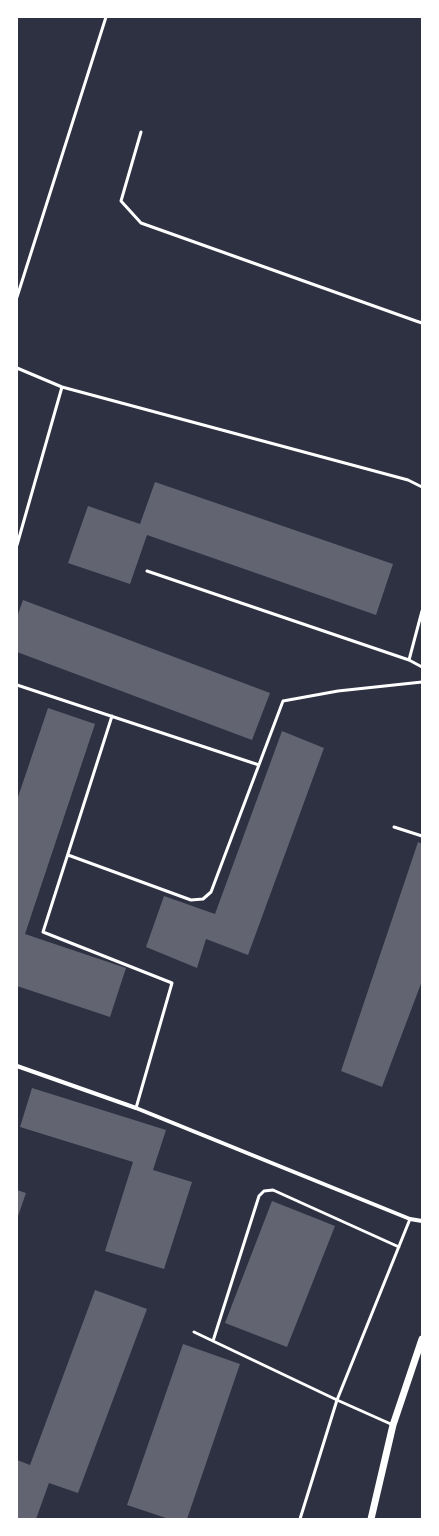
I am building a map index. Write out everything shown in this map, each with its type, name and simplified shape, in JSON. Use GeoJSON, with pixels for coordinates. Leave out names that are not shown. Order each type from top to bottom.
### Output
{"type":"FeatureCollection","features":[{"type":"Feature","properties":{"kind":"street"},"geometry":{"type":"LineString","coordinates":[[17,1066],[136,1108],[410,1219],[422,1221]]}},
{"type":"Feature","properties":{"kind":"street"},"geometry":{"type":"LineString","coordinates":[[371,1519],[394,1425],[422,1340]]}},
{"type":"Feature","properties":{"kind":"lane"},"geometry":{"type":"LineString","coordinates":[[17,297],[106,17]]}},
{"type":"Feature","properties":{"kind":"lane"},"geometry":{"type":"LineString","coordinates":[[141,132],[121,201],[141,223],[416,322],[422,322]]}},
{"type":"Feature","properties":{"kind":"lane"},"geometry":{"type":"LineString","coordinates":[[17,368],[62,387],[408,480],[422,487]]}},
{"type":"Feature","properties":{"kind":"lane"},"geometry":{"type":"LineString","coordinates":[[17,545],[62,387]]}},
{"type":"Feature","properties":{"kind":"lane"},"geometry":{"type":"LineString","coordinates":[[147,571],[409,660],[422,667]]}},
{"type":"Feature","properties":{"kind":"lane"},"geometry":{"type":"LineString","coordinates":[[409,660],[422,611]]}},
{"type":"Feature","properties":{"kind":"lane"},"geometry":{"type":"LineString","coordinates":[[68,855],[190,900],[203,899],[211,892],[283,701],[338,691],[422,682]]}},
{"type":"Feature","properties":{"kind":"lane"},"geometry":{"type":"LineString","coordinates":[[17,685],[259,765]]}},
{"type":"Feature","properties":{"kind":"lane"},"geometry":{"type":"LineString","coordinates":[[112,716],[43,932],[172,983],[136,1108]]}},
{"type":"Feature","properties":{"kind":"lane"},"geometry":{"type":"LineString","coordinates":[[394,827],[422,836]]}},
{"type":"Feature","properties":{"kind":"lane"},"geometry":{"type":"LineString","coordinates":[[213,1341],[259,1196],[264,1191],[273,1190],[399,1247]]}},
{"type":"Feature","properties":{"kind":"lane"},"geometry":{"type":"LineString","coordinates":[[300,1519],[337,1400],[410,1219]]}},
{"type":"Feature","properties":{"kind":"lane"},"geometry":{"type":"LineString","coordinates":[[194,1332],[337,1400],[394,1425]]}},
{"type":"Feature","properties":{"kind":"building"},"geometry":{"type":"Polygon","coordinates":[[[155,482],[393,564],[376,615],[147,535],[130,584],[68,563],[88,506],[140,524],[155,482]]]}},
{"type":"Feature","properties":{"kind":"building"},"geometry":{"type":"Polygon","coordinates":[[[23,600],[270,693],[252,740],[17,652],[17,617],[23,600]]]}},
{"type":"Feature","properties":{"kind":"building"},"geometry":{"type":"Polygon","coordinates":[[[48,708],[95,724],[25,934],[126,968],[110,1017],[17,986],[17,800],[48,708]]]}},
{"type":"Feature","properties":{"kind":"building"},"geometry":{"type":"Polygon","coordinates":[[[282,731],[324,748],[248,955],[206,939],[197,968],[146,947],[164,896],[215,914],[282,731]]]}},
{"type":"Feature","properties":{"kind":"building"},"geometry":{"type":"Polygon","coordinates":[[[418,842],[422,844],[422,981],[382,1087],[341,1071],[418,842]]]}},
{"type":"Feature","properties":{"kind":"building"},"geometry":{"type":"Polygon","coordinates":[[[32,1088],[166,1130],[153,1170],[192,1182],[164,1269],[105,1251],[133,1162],[20,1127],[32,1088]]]}},
{"type":"Feature","properties":{"kind":"building"},"geometry":{"type":"Polygon","coordinates":[[[17,1190],[26,1193],[17,1219],[17,1190]]]}},
{"type":"Feature","properties":{"kind":"building"},"geometry":{"type":"Polygon","coordinates":[[[272,1201],[335,1226],[287,1347],[225,1323],[272,1201]]]}},
{"type":"Feature","properties":{"kind":"building"},"geometry":{"type":"Polygon","coordinates":[[[95,1290],[147,1309],[78,1493],[49,1483],[36,1519],[17,1519],[17,1460],[30,1465],[95,1290]]]}},
{"type":"Feature","properties":{"kind":"building"},"geometry":{"type":"Polygon","coordinates":[[[183,1344],[240,1364],[187,1519],[169,1519],[127,1505],[183,1344]]]}}]}
